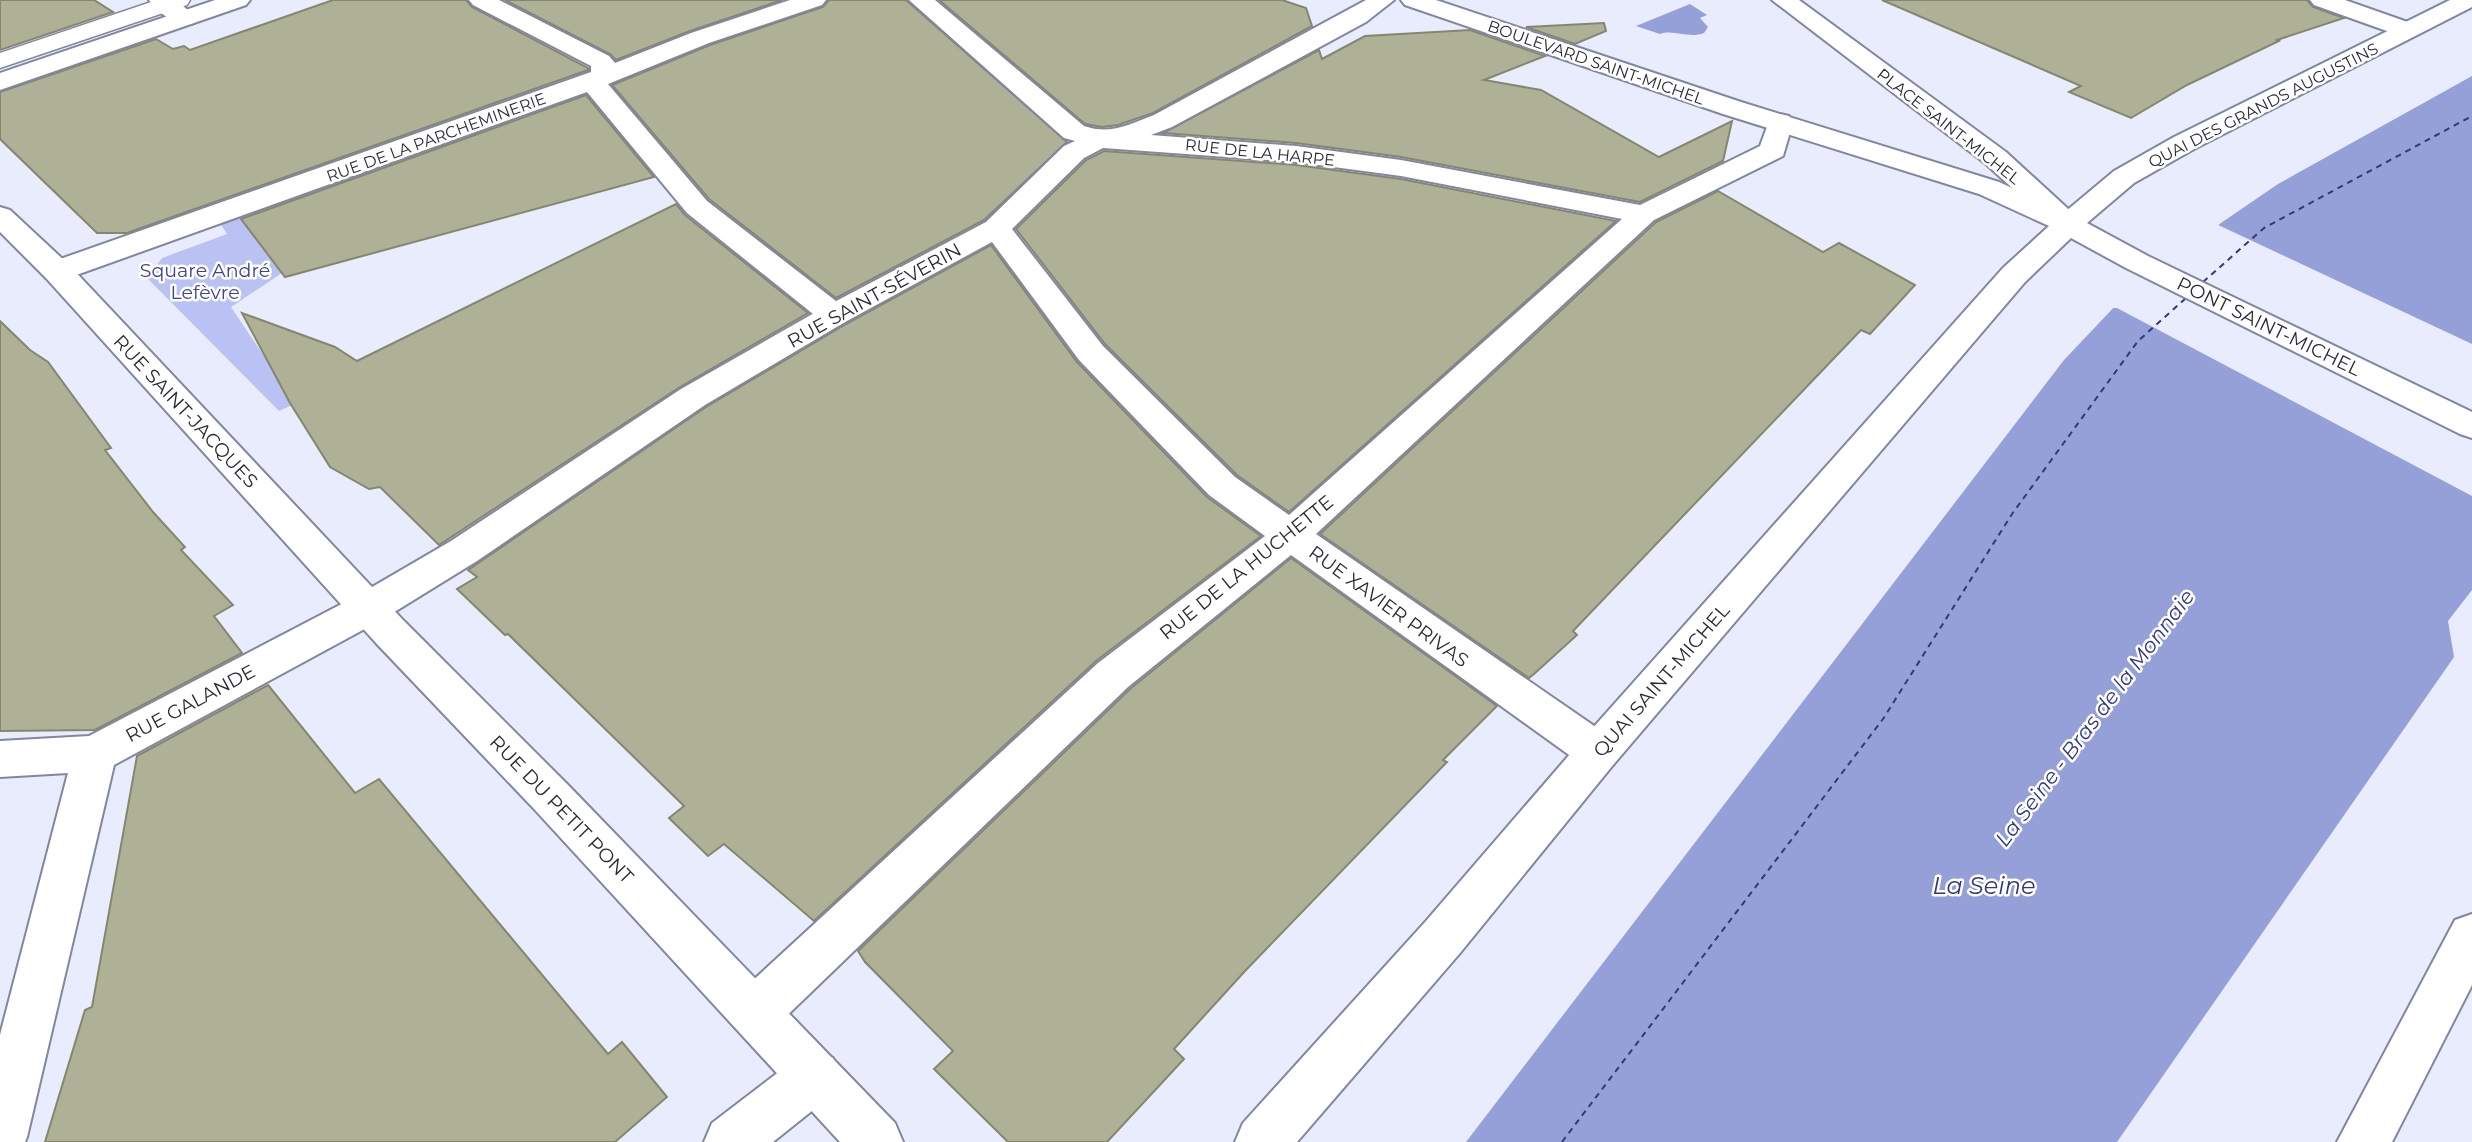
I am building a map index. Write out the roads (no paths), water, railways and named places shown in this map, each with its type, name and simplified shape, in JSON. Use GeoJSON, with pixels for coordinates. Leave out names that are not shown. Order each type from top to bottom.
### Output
{"type":"FeatureCollection","features":[{"type":"Feature","properties":{"kind":"street"},"geometry":{"type":"LineString","coordinates":[[0,82],[173,6],[238,0]]}},
{"type":"Feature","properties":{"kind":"street"},"geometry":{"type":"LineString","coordinates":[[481,0],[600,61],[604,66],[598,78],[697,207],[834,315]]}},
{"type":"Feature","properties":{"kind":"street","name":"RUE DE LA PARCHEMINERIE"},"geometry":{"type":"LineString","coordinates":[[57,271],[598,78],[700,38],[814,0]]}},
{"type":"Feature","properties":{"kind":"street","name":"RUE DE LA HARPE"},"geometry":{"type":"LineString","coordinates":[[921,0],[1074,132],[1099,140],[1200,145],[1401,168],[1644,214]]}},
{"type":"Feature","properties":{"kind":"street","name":"RUE SAINT-SÉVERIN"},"geometry":{"type":"LineString","coordinates":[[369,608],[464,551],[693,397],[834,315],[996,228],[1074,152],[1099,140],[1133,133],[1163,121],[1357,17],[1382,0]]}},
{"type":"Feature","properties":{"kind":"street","name":"BOULEVARD SAINT-MICHEL"},"geometry":{"type":"LineString","coordinates":[[1413,0],[1683,92],[1780,122]]}},
{"type":"Feature","properties":{"kind":"street","name":"PLACE SAINT-MICHEL"},"geometry":{"type":"LineString","coordinates":[[1784,0],[1996,158],[2068,224]]}},
{"type":"Feature","properties":{"kind":"street"},"geometry":{"type":"LineString","coordinates":[[2322,0],[2407,30]]}},
{"type":"Feature","properties":{"kind":"street","name":"QUAI DES GRANDS AUGUSTINS"},"geometry":{"type":"LineString","coordinates":[[2068,224],[2124,177],[2184,143],[2468,0]]}},
{"type":"Feature","properties":{"kind":"street","name":"RUE DE LA HUCHETTE"},"geometry":{"type":"LineString","coordinates":[[755,1012],[1113,675],[1291,535],[1644,214],[1773,150],[1780,122]]}},
{"type":"Feature","properties":{"kind":"street","name":"PLACE SAINT-MICHEL"},"geometry":{"type":"LineString","coordinates":[[1780,122],[1989,188],[2068,224]]}},
{"type":"Feature","properties":{"kind":"street","name":"RUE SAINT-JACQUES"},"geometry":{"type":"LineString","coordinates":[[0,216],[57,271],[369,608]]}},
{"type":"Feature","properties":{"kind":"street","name":"PONT SAINT-MICHEL"},"geometry":{"type":"LineString","coordinates":[[2068,224],[2137,261],[2472,426]]}},
{"type":"Feature","properties":{"kind":"street","name":"QUAI SAINT-MICHEL"},"geometry":{"type":"LineString","coordinates":[[1262,1142],[1443,937],[1598,752],[2014,275],[2068,224]]}},
{"type":"Feature","properties":{"kind":"street","name":"RUE XAVIER PRIVAS"},"geometry":{"type":"LineString","coordinates":[[996,228],[1091,352],[1222,485],[1498,684],[1598,752]]}},
{"type":"Feature","properties":{"kind":"street","name":"RUE GALANDE"},"geometry":{"type":"LineString","coordinates":[[0,759],[95,754],[369,608]]}},
{"type":"Feature","properties":{"kind":"street","name":"RUE DU PETIT PONT"},"geometry":{"type":"LineString","coordinates":[[369,608],[876,1142]]}},
{"type":"Feature","properties":{"kind":"street"},"geometry":{"type":"LineString","coordinates":[[0,1137],[95,754]]}},
{"type":"Feature","properties":{"kind":"street"},"geometry":{"type":"LineString","coordinates":[[2364,1142],[2472,936]]}},
{"type":"Feature","properties":{"kind":"street"},"geometry":{"type":"LineString","coordinates":[[731,1142],[815,1076]]}},
{"type":"Feature","properties":{"kind":"lane"},"geometry":{"type":"LineString","coordinates":[[0,61],[173,6]]}},
{"type":"Feature","properties":{"kind":"water"},"geometry":{"type":"Polygon","coordinates":[[[1690,4],[1707,15],[1700,18],[1708,27],[1704,33],[1660,34],[1636,26],[1690,4]]]}},
{"type":"Feature","properties":{"kind":"water","name":"La Seine"},"geometry":{"type":"Polygon","coordinates":[[[2472,76],[2472,590],[2448,621],[2454,657],[2117,1142],[1466,1142],[2064,360],[2135,285],[2221,223],[2278,184],[2472,76]]]}},
{"type":"Feature","properties":{"kind":"park label","name":"Square André Lefèvre"},"geometry":{"type":"Point","coordinates":[205,281]}},
{"type":"Feature","properties":{"kind":"water label","name":"La Seine - Bras de la Monnaie"},"geometry":{"type":"Point","coordinates":[2095,718]}}]}
